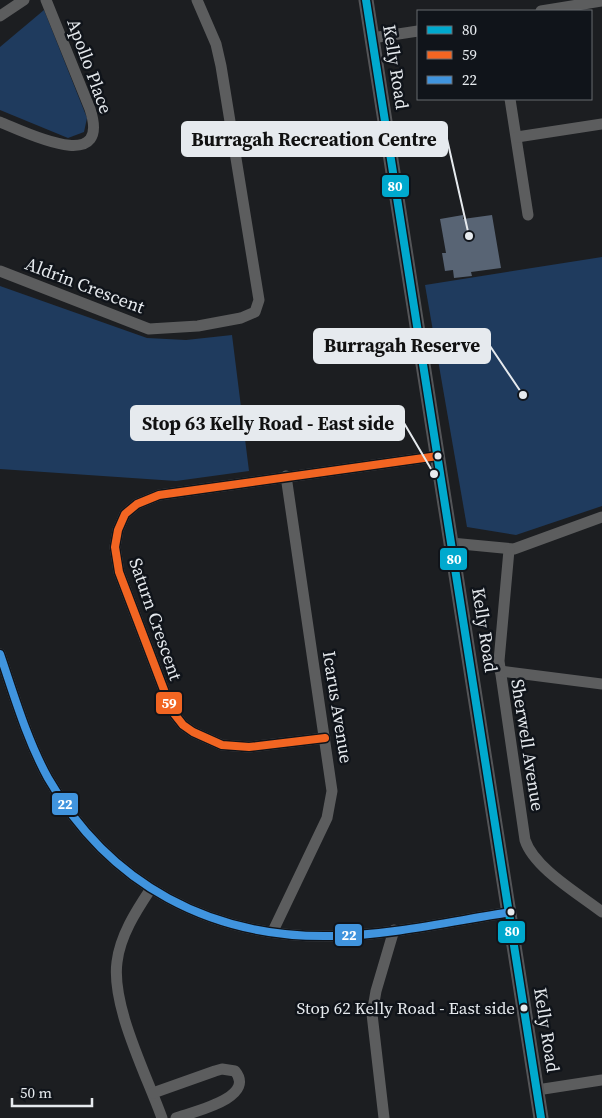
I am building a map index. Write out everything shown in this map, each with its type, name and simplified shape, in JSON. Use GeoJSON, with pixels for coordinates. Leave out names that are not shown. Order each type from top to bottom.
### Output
{"type":"FeatureCollection","features":[{"type":"Feature","properties":{"kind":"street"},"geometry":{"type":"LineString","coordinates":[[0,16],[24,0]]}},
{"type":"Feature","properties":{"kind":"street","name":"Apollo Place"},"geometry":{"type":"LineString","coordinates":[[0,122],[64,146],[81,145],[92,134],[94,120],[46,0]]}},
{"type":"Feature","properties":{"kind":"street","name":"Aldrin Crescent"},"geometry":{"type":"LineString","coordinates":[[0,271],[149,329],[198,326],[242,318],[255,312],[259,300],[221,66],[213,37],[197,0]]}},
{"type":"Feature","properties":{"kind":"street","name":"Kelly Road"},"geometry":{"type":"LineString","coordinates":[[366,0],[542,1118]]}},
{"type":"Feature","properties":{"kind":"street"},"geometry":{"type":"LineString","coordinates":[[547,10],[602,1]]}},
{"type":"Feature","properties":{"kind":"street"},"geometry":{"type":"LineString","coordinates":[[372,38],[417,31]]}},
{"type":"Feature","properties":{"kind":"street"},"geometry":{"type":"LineString","coordinates":[[510,100],[528,215]]}},
{"type":"Feature","properties":{"kind":"street"},"geometry":{"type":"LineString","coordinates":[[516,137],[602,124]]}},
{"type":"Feature","properties":{"kind":"street","name":"Saturn Crescent"},"geometry":{"type":"LineString","coordinates":[[324,738],[234,747],[207,740],[183,725],[168,704],[116,561],[116,539],[120,522],[130,509],[146,499],[159,495],[438,456]]}},
{"type":"Feature","properties":{"kind":"street","name":"Icarus Avenue"},"geometry":{"type":"LineString","coordinates":[[273,931],[330,809],[331,782],[286,476]]}},
{"type":"Feature","properties":{"kind":"street"},"geometry":{"type":"LineString","coordinates":[[452,543],[509,550],[602,517]]}},
{"type":"Feature","properties":{"kind":"street","name":"Sherwell Avenue"},"geometry":{"type":"LineString","coordinates":[[509,550],[500,643],[500,671],[527,846],[538,861],[602,912]]}},
{"type":"Feature","properties":{"kind":"street"},"geometry":{"type":"LineString","coordinates":[[0,654],[40,760],[57,793],[74,818],[104,850],[150,890],[175,903],[209,917],[298,935],[336,936],[394,930],[511,912]]}},
{"type":"Feature","properties":{"kind":"street"},"geometry":{"type":"LineString","coordinates":[[500,671],[602,684]]}},
{"type":"Feature","properties":{"kind":"street"},"geometry":{"type":"LineString","coordinates":[[150,890],[122,942],[116,971],[117,987],[125,1016],[162,1118]]}},
{"type":"Feature","properties":{"kind":"street"},"geometry":{"type":"LineString","coordinates":[[384,1118],[372,1014],[376,991],[394,930]]}},
{"type":"Feature","properties":{"kind":"street"},"geometry":{"type":"LineString","coordinates":[[153,1093],[222,1070],[235,1071],[238,1085],[232,1096],[176,1118]]}},
{"type":"Feature","properties":{"kind":"street"},"geometry":{"type":"LineString","coordinates":[[537,1090],[602,1080]]}},
{"type":"Feature","properties":{"kind":"shaded area"},"geometry":{"type":"Polygon","coordinates":[[[44,10],[87,118],[84,132],[68,138],[0,110],[0,47],[44,10]]]}},
{"type":"Feature","properties":{"kind":"shaded area"},"geometry":{"type":"Polygon","coordinates":[[[602,257],[602,506],[516,535],[467,527],[425,285],[602,257]]]}},
{"type":"Feature","properties":{"kind":"shaded area"},"geometry":{"type":"Polygon","coordinates":[[[0,286],[147,338],[186,340],[232,335],[249,471],[176,481],[0,469],[0,286]]]}},
{"type":"Feature","properties":{"kind":"building"},"geometry":{"type":"Polygon","coordinates":[[[463,215],[463,219],[492,215],[501,268],[471,272],[472,276],[454,278],[453,270],[445,271],[442,253],[446,253],[440,219],[463,215]]]}},
{"type":"Feature","properties":{"kind":"transit line","name":"80"},"geometry":{"type":"LineString","coordinates":[[366,0],[541,1118]]}},
{"type":"Feature","properties":{"kind":"transit line","name":"59"},"geometry":{"type":"LineString","coordinates":[[325,738],[249,747],[222,745],[193,732],[183,725],[172,711],[119,572],[115,547],[118,530],[125,514],[137,504],[159,495],[438,456]]}},
{"type":"Feature","properties":{"kind":"transit line","name":"22"},"geometry":{"type":"LineString","coordinates":[[0,654],[21,717],[40,763],[73,816],[101,848],[133,876],[168,898],[206,916],[246,928],[289,934],[334,936],[423,927],[511,912]]}},
{"type":"Feature","properties":{"kind":"place","name":"Burragah Recreation Centre"},"geometry":{"type":"Point","coordinates":[469,236]}},
{"type":"Feature","properties":{"kind":"place","name":"Burragah Reserve"},"geometry":{"type":"Point","coordinates":[523,395]}},
{"type":"Feature","properties":{"kind":"place","name":"Stop 63 Kelly Road - East side"},"geometry":{"type":"Point","coordinates":[434,474]}},
{"type":"Feature","properties":{"kind":"place","name":"Stop 62 Kelly Road - East side"},"geometry":{"type":"Point","coordinates":[524,1008]}}]}
